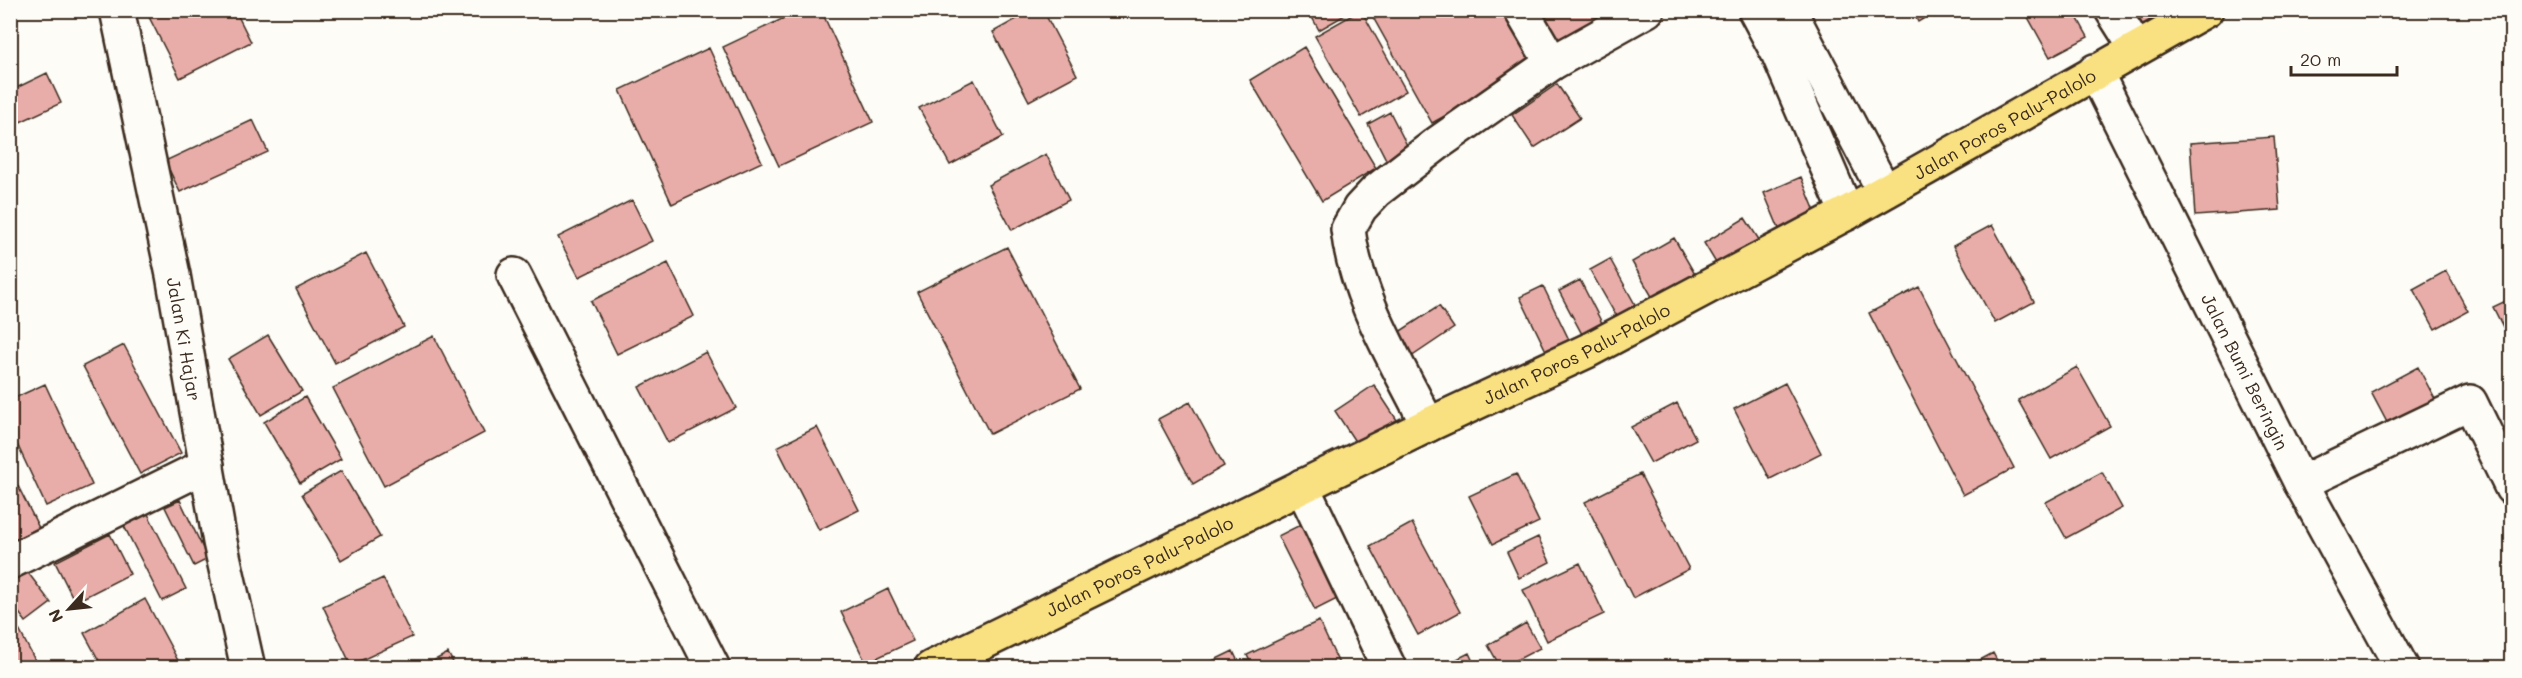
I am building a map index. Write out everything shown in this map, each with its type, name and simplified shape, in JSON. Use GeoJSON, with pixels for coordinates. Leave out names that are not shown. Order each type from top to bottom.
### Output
{"type":"FeatureCollection","features":[{"type":"Feature","properties":{"kind":"main road","name":"Jalan Poros Palu-Palolo"},"geometry":{"type":"LineString","coordinates":[[931,668],[1428,425],[1587,351],[1847,213],[2206,10]]}},
{"type":"Feature","properties":{"kind":"street","name":"Jalan Ki Hajar"},"geometry":{"type":"LineString","coordinates":[[117,10],[173,275],[227,576],[248,668]]}},
{"type":"Feature","properties":{"kind":"street"},"geometry":{"type":"LineString","coordinates":[[1521,10],[1552,63]]}},
{"type":"Feature","properties":{"kind":"street"},"geometry":{"type":"LineString","coordinates":[[1428,425],[1366,295],[1356,268],[1348,229],[1360,208],[1376,191],[1552,63],[1647,10]]}},
{"type":"Feature","properties":{"kind":"street"},"geometry":{"type":"LineString","coordinates":[[1755,10],[1778,53],[1847,213]]}},
{"type":"Feature","properties":{"kind":"street"},"geometry":{"type":"LineString","coordinates":[[1789,10],[1884,191]]}},
{"type":"Feature","properties":{"kind":"street"},"geometry":{"type":"LineString","coordinates":[[2112,10],[2136,48]]}},
{"type":"Feature","properties":{"kind":"street","name":"Jalan Bumi Beringin"},"geometry":{"type":"LineString","coordinates":[[2095,71],[2301,483],[2402,668]]}},
{"type":"Feature","properties":{"kind":"street"},"geometry":{"type":"LineString","coordinates":[[514,275],[713,668]]}},
{"type":"Feature","properties":{"kind":"street"},"geometry":{"type":"LineString","coordinates":[[2301,483],[2470,402],[2511,488]]}},
{"type":"Feature","properties":{"kind":"street"},"geometry":{"type":"LineString","coordinates":[[10,562],[207,465]]}},
{"type":"Feature","properties":{"kind":"street"},"geometry":{"type":"LineString","coordinates":[[1302,486],[1389,668]]}},
{"type":"Feature","properties":{"kind":"building"},"geometry":{"type":"Polygon","coordinates":[[[156,10],[235,10],[251,42],[180,78],[148,15],[156,10]]]}},
{"type":"Feature","properties":{"kind":"building"},"geometry":{"type":"Polygon","coordinates":[[[801,10],[821,10],[873,122],[779,166],[723,47],[801,10]]]}},
{"type":"Feature","properties":{"kind":"building"},"geometry":{"type":"Polygon","coordinates":[[[1033,10],[1043,10],[1077,75],[1029,101],[993,32],[1033,10]]]}},
{"type":"Feature","properties":{"kind":"building"},"geometry":{"type":"Polygon","coordinates":[[[1308,10],[1354,10],[1319,30],[1308,10]]]}},
{"type":"Feature","properties":{"kind":"building"},"geometry":{"type":"Polygon","coordinates":[[[1361,10],[1406,91],[1361,117],[1315,36],[1361,10]]]}},
{"type":"Feature","properties":{"kind":"building"},"geometry":{"type":"Polygon","coordinates":[[[1389,10],[1512,10],[1541,63],[1432,123],[1374,19],[1389,10]]]}},
{"type":"Feature","properties":{"kind":"building"},"geometry":{"type":"Polygon","coordinates":[[[1540,10],[1629,10],[1560,48],[1540,10]]]}},
{"type":"Feature","properties":{"kind":"building"},"geometry":{"type":"Polygon","coordinates":[[[1912,10],[1938,10],[1918,22],[1912,10]]]}},
{"type":"Feature","properties":{"kind":"building"},"geometry":{"type":"Polygon","coordinates":[[[2024,10],[2073,10],[2088,37],[2050,57],[2024,10]]]}},
{"type":"Feature","properties":{"kind":"building"},"geometry":{"type":"Polygon","coordinates":[[[2129,10],[2169,10],[2137,27],[2129,10]]]}},
{"type":"Feature","properties":{"kind":"building"},"geometry":{"type":"Polygon","coordinates":[[[1304,47],[1376,168],[1322,201],[1250,80],[1304,47]]]}},
{"type":"Feature","properties":{"kind":"building"},"geometry":{"type":"Polygon","coordinates":[[[709,48],[762,162],[672,204],[620,90],[709,48]]]}},
{"type":"Feature","properties":{"kind":"building"},"geometry":{"type":"Polygon","coordinates":[[[47,73],[61,103],[18,123],[10,109],[10,91],[47,73]]]}},
{"type":"Feature","properties":{"kind":"building"},"geometry":{"type":"Polygon","coordinates":[[[974,80],[1003,137],[950,165],[919,108],[974,80]]]}},
{"type":"Feature","properties":{"kind":"building"},"geometry":{"type":"Polygon","coordinates":[[[1557,84],[1580,118],[1534,148],[1512,115],[1557,84]]]}},
{"type":"Feature","properties":{"kind":"building"},"geometry":{"type":"Polygon","coordinates":[[[1390,112],[1414,159],[1392,171],[1368,124],[1390,112]]]}},
{"type":"Feature","properties":{"kind":"building"},"geometry":{"type":"Polygon","coordinates":[[[253,120],[268,152],[180,192],[165,161],[253,120]]]}},
{"type":"Feature","properties":{"kind":"building"},"geometry":{"type":"Polygon","coordinates":[[[2274,137],[2280,210],[2195,216],[2190,143],[2274,137]]]}},
{"type":"Feature","properties":{"kind":"building"},"geometry":{"type":"Polygon","coordinates":[[[1046,154],[1069,200],[1012,230],[988,185],[1046,154]]]}},
{"type":"Feature","properties":{"kind":"building"},"geometry":{"type":"Polygon","coordinates":[[[1801,177],[1819,221],[1782,236],[1764,193],[1801,177]]]}},
{"type":"Feature","properties":{"kind":"building"},"geometry":{"type":"Polygon","coordinates":[[[632,200],[652,241],[579,277],[558,237],[632,200]]]}},
{"type":"Feature","properties":{"kind":"building"},"geometry":{"type":"Polygon","coordinates":[[[1745,218],[1767,252],[1725,278],[1704,243],[1745,218]]]}},
{"type":"Feature","properties":{"kind":"building"},"geometry":{"type":"Polygon","coordinates":[[[1992,225],[2034,302],[1995,323],[1953,246],[1992,225]]]}},
{"type":"Feature","properties":{"kind":"building"},"geometry":{"type":"Polygon","coordinates":[[[1674,238],[1700,283],[1658,307],[1632,262],[1674,238]]]}},
{"type":"Feature","properties":{"kind":"building"},"geometry":{"type":"Polygon","coordinates":[[[1007,247],[1080,389],[990,434],[917,292],[1007,247]]]}},
{"type":"Feature","properties":{"kind":"building"},"geometry":{"type":"Polygon","coordinates":[[[366,253],[404,327],[335,363],[296,289],[366,253]]]}},
{"type":"Feature","properties":{"kind":"building"},"geometry":{"type":"Polygon","coordinates":[[[1610,259],[1637,308],[1618,319],[1590,270],[1610,259]]]}},
{"type":"Feature","properties":{"kind":"building"},"geometry":{"type":"Polygon","coordinates":[[[668,263],[694,316],[617,354],[591,301],[668,263]]]}},
{"type":"Feature","properties":{"kind":"building"},"geometry":{"type":"Polygon","coordinates":[[[2446,271],[2468,311],[2435,329],[2413,289],[2446,271]]]}},
{"type":"Feature","properties":{"kind":"building"},"geometry":{"type":"Polygon","coordinates":[[[1580,280],[1603,325],[1583,336],[1559,291],[1580,280]]]}},
{"type":"Feature","properties":{"kind":"building"},"geometry":{"type":"Polygon","coordinates":[[[1543,286],[1573,348],[1550,359],[1520,297],[1543,286]]]}},
{"type":"Feature","properties":{"kind":"building"},"geometry":{"type":"Polygon","coordinates":[[[1919,287],[2014,468],[1963,495],[1869,313],[1919,287]]]}},
{"type":"Feature","properties":{"kind":"building"},"geometry":{"type":"Polygon","coordinates":[[[2512,298],[2512,345],[2493,307],[2512,298]]]}},
{"type":"Feature","properties":{"kind":"building"},"geometry":{"type":"Polygon","coordinates":[[[1439,306],[1454,328],[1411,357],[1396,334],[1439,306]]]}},
{"type":"Feature","properties":{"kind":"building"},"geometry":{"type":"Polygon","coordinates":[[[268,335],[302,391],[261,415],[228,359],[268,335]]]}},
{"type":"Feature","properties":{"kind":"building"},"geometry":{"type":"Polygon","coordinates":[[[434,336],[484,433],[384,486],[333,388],[434,336]]]}},
{"type":"Feature","properties":{"kind":"building"},"geometry":{"type":"Polygon","coordinates":[[[124,345],[181,453],[140,474],[83,366],[124,345]]]}},
{"type":"Feature","properties":{"kind":"building"},"geometry":{"type":"Polygon","coordinates":[[[706,352],[736,408],[668,443],[639,387],[706,352]]]}},
{"type":"Feature","properties":{"kind":"building"},"geometry":{"type":"Polygon","coordinates":[[[2077,367],[2110,426],[2051,459],[2018,400],[2077,367]]]}},
{"type":"Feature","properties":{"kind":"building"},"geometry":{"type":"Polygon","coordinates":[[[2418,367],[2437,403],[2390,428],[2371,392],[2418,367]]]}},
{"type":"Feature","properties":{"kind":"building"},"geometry":{"type":"Polygon","coordinates":[[[1785,383],[1821,453],[1770,479],[1734,409],[1785,383]]]}},
{"type":"Feature","properties":{"kind":"building"},"geometry":{"type":"Polygon","coordinates":[[[45,384],[92,485],[46,506],[10,429],[10,400],[45,384]]]}},
{"type":"Feature","properties":{"kind":"building"},"geometry":{"type":"Polygon","coordinates":[[[1374,385],[1397,420],[1358,446],[1335,411],[1374,385]]]}},
{"type":"Feature","properties":{"kind":"building"},"geometry":{"type":"Polygon","coordinates":[[[305,397],[341,459],[300,483],[264,422],[305,397]]]}},
{"type":"Feature","properties":{"kind":"building"},"geometry":{"type":"Polygon","coordinates":[[[1190,402],[1224,466],[1193,484],[1158,419],[1190,402]]]}},
{"type":"Feature","properties":{"kind":"building"},"geometry":{"type":"Polygon","coordinates":[[[1677,403],[1696,439],[1651,463],[1631,427],[1677,403]]]}},
{"type":"Feature","properties":{"kind":"building"},"geometry":{"type":"Polygon","coordinates":[[[817,427],[859,510],[819,530],[777,447],[817,427]]]}},
{"type":"Feature","properties":{"kind":"building"},"geometry":{"type":"Polygon","coordinates":[[[10,470],[40,530],[10,544],[10,470]]]}},
{"type":"Feature","properties":{"kind":"building"},"geometry":{"type":"Polygon","coordinates":[[[341,471],[380,537],[341,560],[302,494],[341,471]]]}},
{"type":"Feature","properties":{"kind":"building"},"geometry":{"type":"Polygon","coordinates":[[[2102,472],[2122,508],[2066,538],[2046,502],[2102,472]]]}},
{"type":"Feature","properties":{"kind":"building"},"geometry":{"type":"Polygon","coordinates":[[[1516,474],[1539,522],[1493,544],[1469,496],[1516,474]]]}},
{"type":"Feature","properties":{"kind":"building"},"geometry":{"type":"Polygon","coordinates":[[[1640,474],[1689,569],[1633,598],[1585,502],[1640,474]]]}},
{"type":"Feature","properties":{"kind":"building"},"geometry":{"type":"Polygon","coordinates":[[[180,500],[208,559],[194,566],[165,507],[180,500]]]}},
{"type":"Feature","properties":{"kind":"building"},"geometry":{"type":"Polygon","coordinates":[[[147,512],[186,589],[162,601],[123,524],[147,512]]]}},
{"type":"Feature","properties":{"kind":"building"},"geometry":{"type":"Polygon","coordinates":[[[1310,520],[1347,594],[1315,610],[1278,536],[1310,520]]]}},
{"type":"Feature","properties":{"kind":"building"},"geometry":{"type":"Polygon","coordinates":[[[1412,523],[1460,612],[1418,635],[1370,546],[1412,523]]]}},
{"type":"Feature","properties":{"kind":"building"},"geometry":{"type":"Polygon","coordinates":[[[110,534],[130,574],[75,602],[55,562],[110,534]]]}},
{"type":"Feature","properties":{"kind":"building"},"geometry":{"type":"Polygon","coordinates":[[[1538,537],[1550,562],[1519,578],[1507,552],[1538,537]]]}},
{"type":"Feature","properties":{"kind":"building"},"geometry":{"type":"Polygon","coordinates":[[[1580,563],[1604,614],[1547,641],[1523,590],[1580,563]]]}},
{"type":"Feature","properties":{"kind":"building"},"geometry":{"type":"Polygon","coordinates":[[[23,566],[51,603],[26,622],[10,601],[10,575],[23,566]]]}},
{"type":"Feature","properties":{"kind":"building"},"geometry":{"type":"Polygon","coordinates":[[[383,578],[412,637],[351,665],[323,606],[383,578]]]}},
{"type":"Feature","properties":{"kind":"building"},"geometry":{"type":"Polygon","coordinates":[[[888,589],[913,641],[866,663],[841,612],[888,589]]]}},
{"type":"Feature","properties":{"kind":"building"},"geometry":{"type":"Polygon","coordinates":[[[145,599],[182,668],[103,668],[84,633],[145,599]]]}},
{"type":"Feature","properties":{"kind":"building"},"geometry":{"type":"Polygon","coordinates":[[[1319,621],[1341,668],[1253,668],[1247,655],[1319,621]]]}},
{"type":"Feature","properties":{"kind":"building"},"geometry":{"type":"Polygon","coordinates":[[[15,622],[39,668],[10,668],[10,624],[15,622]]]}},
{"type":"Feature","properties":{"kind":"building"},"geometry":{"type":"Polygon","coordinates":[[[1526,623],[1540,648],[1501,668],[1488,645],[1526,623]]]}},
{"type":"Feature","properties":{"kind":"building"},"geometry":{"type":"Polygon","coordinates":[[[1233,651],[1241,668],[1198,668],[1233,651]]]}},
{"type":"Feature","properties":{"kind":"building"},"geometry":{"type":"Polygon","coordinates":[[[448,653],[456,668],[420,668],[448,653]]]}},
{"type":"Feature","properties":{"kind":"building"},"geometry":{"type":"Polygon","coordinates":[[[1469,653],[1476,668],[1439,668],[1469,653]]]}},
{"type":"Feature","properties":{"kind":"building"},"geometry":{"type":"Polygon","coordinates":[[[1993,653],[2001,668],[1965,668],[1993,653]]]}}]}
